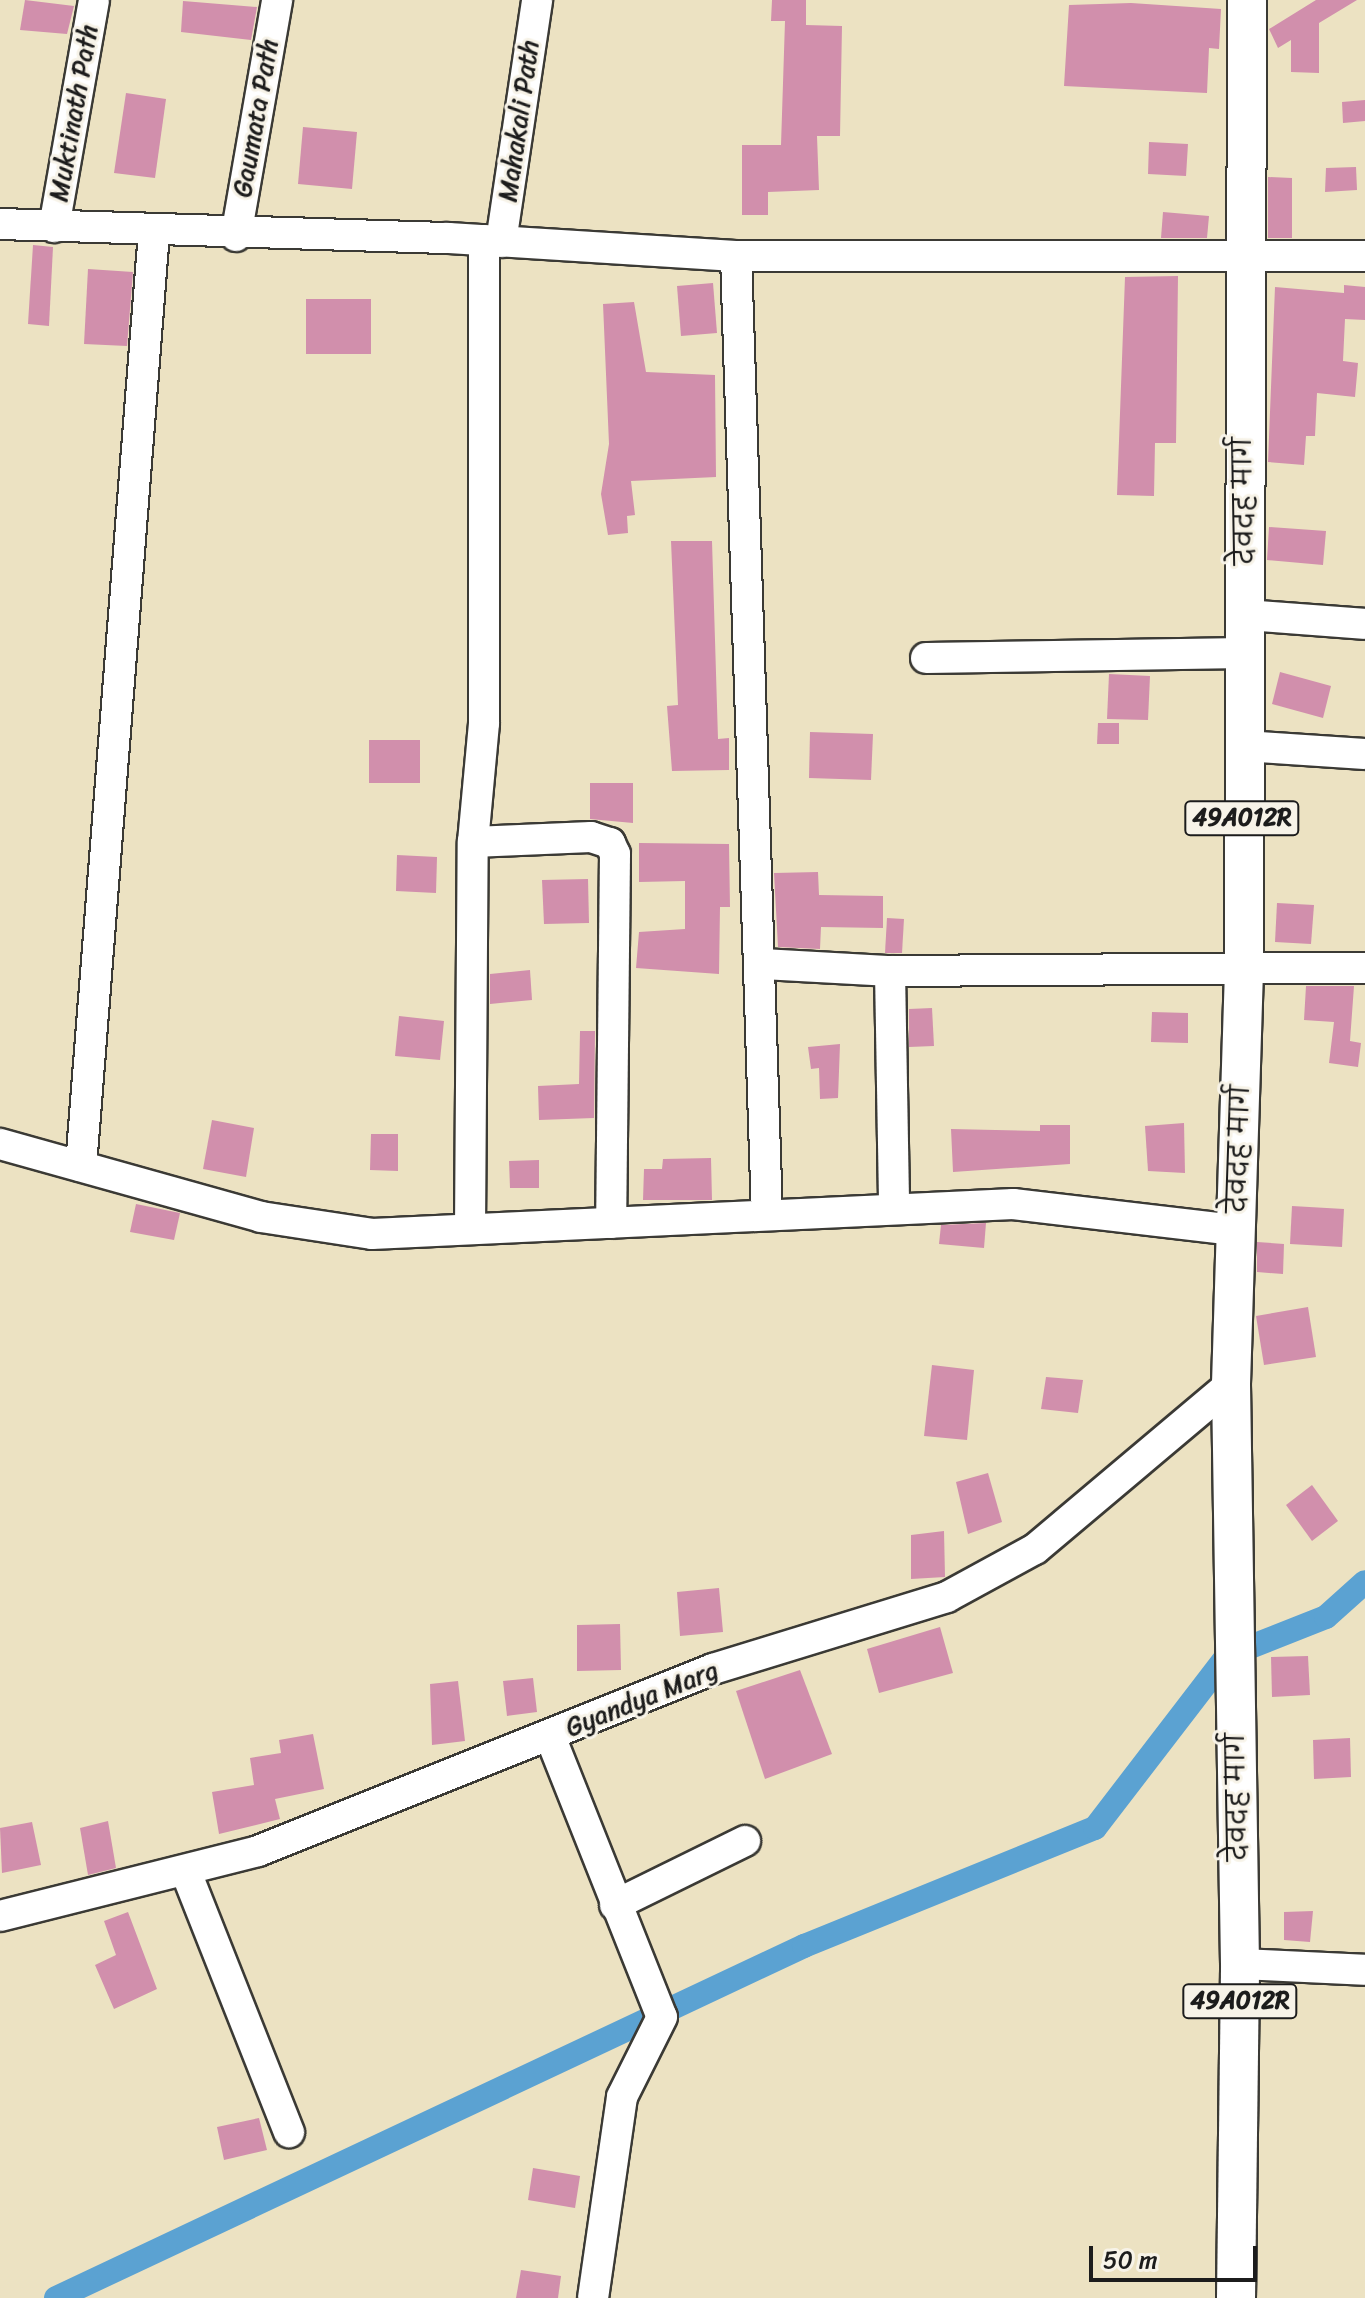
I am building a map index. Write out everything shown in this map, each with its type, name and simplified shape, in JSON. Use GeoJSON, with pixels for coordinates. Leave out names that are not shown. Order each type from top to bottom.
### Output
{"type":"FeatureCollection","features":[{"type":"Feature","properties":{"kind":"main road","name":"देवदह मार्ग"},"geometry":{"type":"LineString","coordinates":[[1236,2298],[1240,1964],[1231,1384],[1244,971],[1247,0]]}},
{"type":"Feature","properties":{"kind":"street","name":"Muktinath Path"},"geometry":{"type":"LineString","coordinates":[[54,227],[94,0]]}},
{"type":"Feature","properties":{"kind":"street","name":"Gaumata Path"},"geometry":{"type":"LineString","coordinates":[[236,236],[277,0]]}},
{"type":"Feature","properties":{"kind":"street","name":"Mahakali Path"},"geometry":{"type":"LineString","coordinates":[[470,1229],[473,842],[484,723],[492,241],[537,0]]}},
{"type":"Feature","properties":{"kind":"street"},"geometry":{"type":"LineString","coordinates":[[0,224],[236,236],[492,241],[736,256],[1245,259],[1365,256]]}},
{"type":"Feature","properties":{"kind":"street"},"geometry":{"type":"LineString","coordinates":[[81,1166],[154,232]]}},
{"type":"Feature","properties":{"kind":"street"},"geometry":{"type":"LineString","coordinates":[[736,256],[764,964],[767,1214]]}},
{"type":"Feature","properties":{"kind":"street"},"geometry":{"type":"LineString","coordinates":[[1246,615],[1365,624]]}},
{"type":"Feature","properties":{"kind":"street"},"geometry":{"type":"LineString","coordinates":[[926,658],[1245,653]]}},
{"type":"Feature","properties":{"kind":"street"},"geometry":{"type":"LineString","coordinates":[[1244,746],[1365,754]]}},
{"type":"Feature","properties":{"kind":"street"},"geometry":{"type":"LineString","coordinates":[[473,842],[591,837],[610,843],[615,854],[611,1223]]}},
{"type":"Feature","properties":{"kind":"street"},"geometry":{"type":"LineString","coordinates":[[764,964],[890,971],[1244,971],[1281,964],[1365,968]]}},
{"type":"Feature","properties":{"kind":"street"},"geometry":{"type":"LineString","coordinates":[[890,971],[894,1207]]}},
{"type":"Feature","properties":{"kind":"street"},"geometry":{"type":"LineString","coordinates":[[0,1144],[193,1200],[323,1228],[470,1229],[894,1207],[1013,1204],[1236,1230]]}},
{"type":"Feature","properties":{"kind":"street","name":"Gyandya Marg"},"geometry":{"type":"LineString","coordinates":[[0,1916],[186,1872],[258,1851],[713,1669],[947,1597],[1035,1549],[1231,1384]]}},
{"type":"Feature","properties":{"kind":"street"},"geometry":{"type":"LineString","coordinates":[[550,1736],[615,1905],[658,2006],[622,2097],[593,2298]]}},
{"type":"Feature","properties":{"kind":"street"},"geometry":{"type":"LineString","coordinates":[[615,1905],[745,1841]]}},
{"type":"Feature","properties":{"kind":"street"},"geometry":{"type":"LineString","coordinates":[[186,1872],[289,2132]]}},
{"type":"Feature","properties":{"kind":"street"},"geometry":{"type":"LineString","coordinates":[[1240,1964],[1365,1970]]}},
{"type":"Feature","properties":{"kind":"building"},"geometry":{"type":"Polygon","coordinates":[[[25,0],[74,6],[67,34],[20,30],[25,0]]]}},
{"type":"Feature","properties":{"kind":"building"},"geometry":{"type":"Polygon","coordinates":[[[772,0],[806,0],[806,25],[842,26],[840,136],[817,136],[819,190],[768,192],[768,215],[742,215],[742,145],[781,145],[785,21],[771,21],[772,0]]]}},
{"type":"Feature","properties":{"kind":"building"},"geometry":{"type":"Polygon","coordinates":[[[1316,0],[1357,0],[1319,23],[1319,73],[1291,72],[1291,40],[1278,48],[1269,29],[1316,0]]]}},
{"type":"Feature","properties":{"kind":"building"},"geometry":{"type":"Polygon","coordinates":[[[183,1],[257,7],[251,40],[181,32],[183,1]]]}},
{"type":"Feature","properties":{"kind":"building"},"geometry":{"type":"Polygon","coordinates":[[[1131,3],[1221,9],[1219,49],[1209,48],[1207,93],[1064,86],[1069,5],[1131,3]]]}},
{"type":"Feature","properties":{"kind":"building"},"geometry":{"type":"Polygon","coordinates":[[[126,93],[166,99],[155,178],[114,173],[126,93]]]}},
{"type":"Feature","properties":{"kind":"building"},"geometry":{"type":"Polygon","coordinates":[[[1365,100],[1365,121],[1343,123],[1342,102],[1365,100]]]}},
{"type":"Feature","properties":{"kind":"building"},"geometry":{"type":"Polygon","coordinates":[[[303,127],[357,132],[352,189],[298,184],[303,127]]]}},
{"type":"Feature","properties":{"kind":"building"},"geometry":{"type":"Polygon","coordinates":[[[1149,142],[1188,144],[1186,176],[1148,174],[1149,142]]]}},
{"type":"Feature","properties":{"kind":"building"},"geometry":{"type":"Polygon","coordinates":[[[1356,167],[1357,190],[1325,192],[1326,168],[1356,167]]]}},
{"type":"Feature","properties":{"kind":"building"},"geometry":{"type":"Polygon","coordinates":[[[1268,177],[1292,178],[1292,238],[1268,238],[1268,177]]]}},
{"type":"Feature","properties":{"kind":"building"},"geometry":{"type":"Polygon","coordinates":[[[1163,212],[1209,216],[1207,238],[1161,238],[1163,212]]]}},
{"type":"Feature","properties":{"kind":"building"},"geometry":{"type":"Polygon","coordinates":[[[33,245],[53,247],[49,326],[28,324],[33,245]]]}},
{"type":"Feature","properties":{"kind":"building"},"geometry":{"type":"Polygon","coordinates":[[[88,269],[133,272],[127,346],[84,344],[88,269]]]}},
{"type":"Feature","properties":{"kind":"building"},"geometry":{"type":"Polygon","coordinates":[[[1178,276],[1176,443],[1155,443],[1154,496],[1117,495],[1125,277],[1178,276]]]}},
{"type":"Feature","properties":{"kind":"building"},"geometry":{"type":"Polygon","coordinates":[[[713,283],[717,333],[681,336],[677,286],[713,283]]]}},
{"type":"Feature","properties":{"kind":"building"},"geometry":{"type":"Polygon","coordinates":[[[1344,285],[1365,287],[1365,320],[1345,319],[1343,361],[1358,363],[1355,397],[1317,393],[1315,436],[1306,436],[1304,465],[1268,462],[1275,287],[1344,293],[1344,285]]]}},
{"type":"Feature","properties":{"kind":"building"},"geometry":{"type":"Polygon","coordinates":[[[306,299],[371,299],[371,354],[306,354],[306,299]]]}},
{"type":"Feature","properties":{"kind":"building"},"geometry":{"type":"Polygon","coordinates":[[[634,302],[646,372],[715,375],[716,477],[631,481],[635,515],[627,516],[628,533],[608,535],[601,494],[609,444],[603,304],[634,302]]]}},
{"type":"Feature","properties":{"kind":"building"},"geometry":{"type":"Polygon","coordinates":[[[1269,527],[1326,531],[1323,565],[1267,560],[1269,527]]]}},
{"type":"Feature","properties":{"kind":"building"},"geometry":{"type":"Polygon","coordinates":[[[671,541],[712,541],[718,739],[729,738],[729,770],[672,771],[667,706],[678,705],[671,541]]]}},
{"type":"Feature","properties":{"kind":"building"},"geometry":{"type":"Polygon","coordinates":[[[1280,672],[1331,686],[1323,718],[1272,704],[1280,672]]]}},
{"type":"Feature","properties":{"kind":"building"},"geometry":{"type":"Polygon","coordinates":[[[1109,674],[1150,676],[1148,720],[1107,719],[1109,674]]]}},
{"type":"Feature","properties":{"kind":"building"},"geometry":{"type":"Polygon","coordinates":[[[1098,723],[1119,723],[1119,744],[1097,744],[1098,723]]]}},
{"type":"Feature","properties":{"kind":"building"},"geometry":{"type":"Polygon","coordinates":[[[810,732],[873,734],[871,780],[809,778],[810,732]]]}},
{"type":"Feature","properties":{"kind":"building"},"geometry":{"type":"Polygon","coordinates":[[[369,740],[420,740],[420,783],[369,783],[369,740]]]}},
{"type":"Feature","properties":{"kind":"building"},"geometry":{"type":"Polygon","coordinates":[[[590,783],[633,783],[633,823],[590,819],[590,783]]]}},
{"type":"Feature","properties":{"kind":"building"},"geometry":{"type":"Polygon","coordinates":[[[639,843],[729,844],[730,907],[720,907],[719,974],[636,968],[639,932],[685,929],[685,881],[639,882],[639,843]]]}},
{"type":"Feature","properties":{"kind":"building"},"geometry":{"type":"Polygon","coordinates":[[[397,855],[437,857],[436,893],[396,891],[397,855]]]}},
{"type":"Feature","properties":{"kind":"building"},"geometry":{"type":"Polygon","coordinates":[[[818,872],[819,895],[883,896],[883,928],[821,927],[820,949],[778,947],[774,873],[818,872]]]}},
{"type":"Feature","properties":{"kind":"building"},"geometry":{"type":"Polygon","coordinates":[[[588,879],[589,923],[544,924],[542,880],[588,879]]]}},
{"type":"Feature","properties":{"kind":"building"},"geometry":{"type":"Polygon","coordinates":[[[1277,903],[1314,905],[1311,944],[1275,942],[1277,903]]]}},
{"type":"Feature","properties":{"kind":"building"},"geometry":{"type":"Polygon","coordinates":[[[887,918],[904,919],[902,953],[885,953],[887,918]]]}},
{"type":"Feature","properties":{"kind":"building"},"geometry":{"type":"Polygon","coordinates":[[[530,970],[532,1000],[490,1004],[490,974],[530,970]]]}},
{"type":"Feature","properties":{"kind":"building"},"geometry":{"type":"Polygon","coordinates":[[[1306,986],[1354,986],[1350,1041],[1361,1043],[1358,1067],[1329,1063],[1334,1022],[1304,1020],[1306,986]]]}},
{"type":"Feature","properties":{"kind":"building"},"geometry":{"type":"Polygon","coordinates":[[[932,1008],[934,1046],[909,1047],[909,1009],[932,1008]]]}},
{"type":"Feature","properties":{"kind":"building"},"geometry":{"type":"Polygon","coordinates":[[[1152,1012],[1188,1013],[1188,1043],[1151,1042],[1152,1012]]]}},
{"type":"Feature","properties":{"kind":"building"},"geometry":{"type":"Polygon","coordinates":[[[399,1016],[444,1021],[440,1060],[395,1056],[399,1016]]]}},
{"type":"Feature","properties":{"kind":"building"},"geometry":{"type":"Polygon","coordinates":[[[580,1031],[595,1031],[594,1118],[539,1120],[538,1086],[579,1084],[580,1031]]]}},
{"type":"Feature","properties":{"kind":"building"},"geometry":{"type":"Polygon","coordinates":[[[840,1044],[838,1098],[820,1099],[819,1068],[811,1069],[808,1047],[840,1044]]]}},
{"type":"Feature","properties":{"kind":"building"},"geometry":{"type":"Polygon","coordinates":[[[212,1120],[254,1128],[246,1177],[203,1169],[212,1120]]]}},
{"type":"Feature","properties":{"kind":"building"},"geometry":{"type":"Polygon","coordinates":[[[1184,1123],[1185,1173],[1148,1171],[1145,1126],[1184,1123]]]}},
{"type":"Feature","properties":{"kind":"building"},"geometry":{"type":"Polygon","coordinates":[[[1040,1125],[1070,1125],[1070,1164],[953,1172],[951,1129],[1040,1131],[1040,1125]]]}},
{"type":"Feature","properties":{"kind":"building"},"geometry":{"type":"Polygon","coordinates":[[[371,1134],[398,1134],[398,1171],[370,1170],[371,1134]]]}},
{"type":"Feature","properties":{"kind":"building"},"geometry":{"type":"Polygon","coordinates":[[[711,1158],[712,1200],[643,1200],[644,1169],[662,1169],[663,1159],[711,1158]]]}},
{"type":"Feature","properties":{"kind":"building"},"geometry":{"type":"Polygon","coordinates":[[[539,1160],[539,1188],[510,1188],[509,1161],[539,1160]]]}},
{"type":"Feature","properties":{"kind":"building"},"geometry":{"type":"Polygon","coordinates":[[[136,1204],[180,1213],[174,1240],[130,1232],[136,1204]]]}},
{"type":"Feature","properties":{"kind":"building"},"geometry":{"type":"Polygon","coordinates":[[[1292,1206],[1344,1209],[1342,1247],[1290,1244],[1292,1206]]]}},
{"type":"Feature","properties":{"kind":"building"},"geometry":{"type":"Polygon","coordinates":[[[986,1223],[984,1248],[939,1244],[941,1225],[986,1223]]]}},
{"type":"Feature","properties":{"kind":"building"},"geometry":{"type":"Polygon","coordinates":[[[1257,1242],[1284,1244],[1283,1274],[1257,1272],[1257,1242]]]}},
{"type":"Feature","properties":{"kind":"building"},"geometry":{"type":"Polygon","coordinates":[[[1308,1307],[1316,1357],[1264,1365],[1256,1316],[1308,1307]]]}},
{"type":"Feature","properties":{"kind":"building"},"geometry":{"type":"Polygon","coordinates":[[[932,1365],[974,1370],[967,1440],[924,1436],[932,1365]]]}},
{"type":"Feature","properties":{"kind":"building"},"geometry":{"type":"Polygon","coordinates":[[[1046,1377],[1083,1380],[1078,1413],[1041,1409],[1046,1377]]]}},
{"type":"Feature","properties":{"kind":"building"},"geometry":{"type":"Polygon","coordinates":[[[988,1473],[1002,1522],[968,1534],[956,1482],[988,1473]]]}},
{"type":"Feature","properties":{"kind":"building"},"geometry":{"type":"Polygon","coordinates":[[[1312,1485],[1338,1521],[1312,1541],[1286,1505],[1312,1485]]]}},
{"type":"Feature","properties":{"kind":"building"},"geometry":{"type":"Polygon","coordinates":[[[944,1531],[945,1577],[911,1579],[911,1535],[944,1531]]]}},
{"type":"Feature","properties":{"kind":"building"},"geometry":{"type":"Polygon","coordinates":[[[719,1588],[723,1632],[680,1636],[677,1592],[719,1588]]]}},
{"type":"Feature","properties":{"kind":"building"},"geometry":{"type":"Polygon","coordinates":[[[620,1624],[621,1670],[577,1671],[577,1625],[620,1624]]]}},
{"type":"Feature","properties":{"kind":"building"},"geometry":{"type":"Polygon","coordinates":[[[940,1627],[953,1673],[879,1693],[867,1649],[940,1627]]]}},
{"type":"Feature","properties":{"kind":"building"},"geometry":{"type":"Polygon","coordinates":[[[1308,1656],[1310,1695],[1272,1697],[1271,1657],[1308,1656]]]}},
{"type":"Feature","properties":{"kind":"building"},"geometry":{"type":"Polygon","coordinates":[[[800,1670],[832,1754],[765,1779],[736,1691],[800,1670]]]}},
{"type":"Feature","properties":{"kind":"building"},"geometry":{"type":"Polygon","coordinates":[[[533,1678],[537,1712],[507,1716],[503,1681],[533,1678]]]}},
{"type":"Feature","properties":{"kind":"building"},"geometry":{"type":"Polygon","coordinates":[[[458,1681],[465,1741],[432,1745],[430,1684],[458,1681]]]}},
{"type":"Feature","properties":{"kind":"building"},"geometry":{"type":"Polygon","coordinates":[[[313,1734],[324,1789],[275,1799],[280,1819],[219,1834],[212,1792],[254,1785],[250,1758],[281,1753],[279,1740],[313,1734]]]}},
{"type":"Feature","properties":{"kind":"building"},"geometry":{"type":"Polygon","coordinates":[[[1350,1738],[1351,1777],[1314,1779],[1313,1740],[1350,1738]]]}},
{"type":"Feature","properties":{"kind":"building"},"geometry":{"type":"Polygon","coordinates":[[[108,1821],[116,1868],[88,1875],[80,1828],[108,1821]]]}},
{"type":"Feature","properties":{"kind":"building"},"geometry":{"type":"Polygon","coordinates":[[[32,1822],[41,1865],[2,1873],[0,1828],[32,1822]]]}},
{"type":"Feature","properties":{"kind":"building"},"geometry":{"type":"Polygon","coordinates":[[[1313,1911],[1310,1942],[1284,1940],[1284,1912],[1313,1911]]]}},
{"type":"Feature","properties":{"kind":"building"},"geometry":{"type":"Polygon","coordinates":[[[128,1912],[157,1989],[114,2009],[95,1965],[116,1955],[104,1921],[128,1912]]]}},
{"type":"Feature","properties":{"kind":"building"},"geometry":{"type":"Polygon","coordinates":[[[259,2118],[267,2150],[224,2160],[217,2127],[259,2118]]]}},
{"type":"Feature","properties":{"kind":"building"},"geometry":{"type":"Polygon","coordinates":[[[533,2168],[580,2176],[575,2208],[528,2200],[533,2168]]]}},
{"type":"Feature","properties":{"kind":"building"},"geometry":{"type":"Polygon","coordinates":[[[521,2270],[561,2276],[558,2298],[516,2298],[521,2270]]]}},
{"type":"Feature","properties":{"kind":"waterway"},"geometry":{"type":"LineString","coordinates":[[56,2298],[804,1946],[1095,1828],[1227,1656],[1326,1617],[1365,1582]]}}]}
